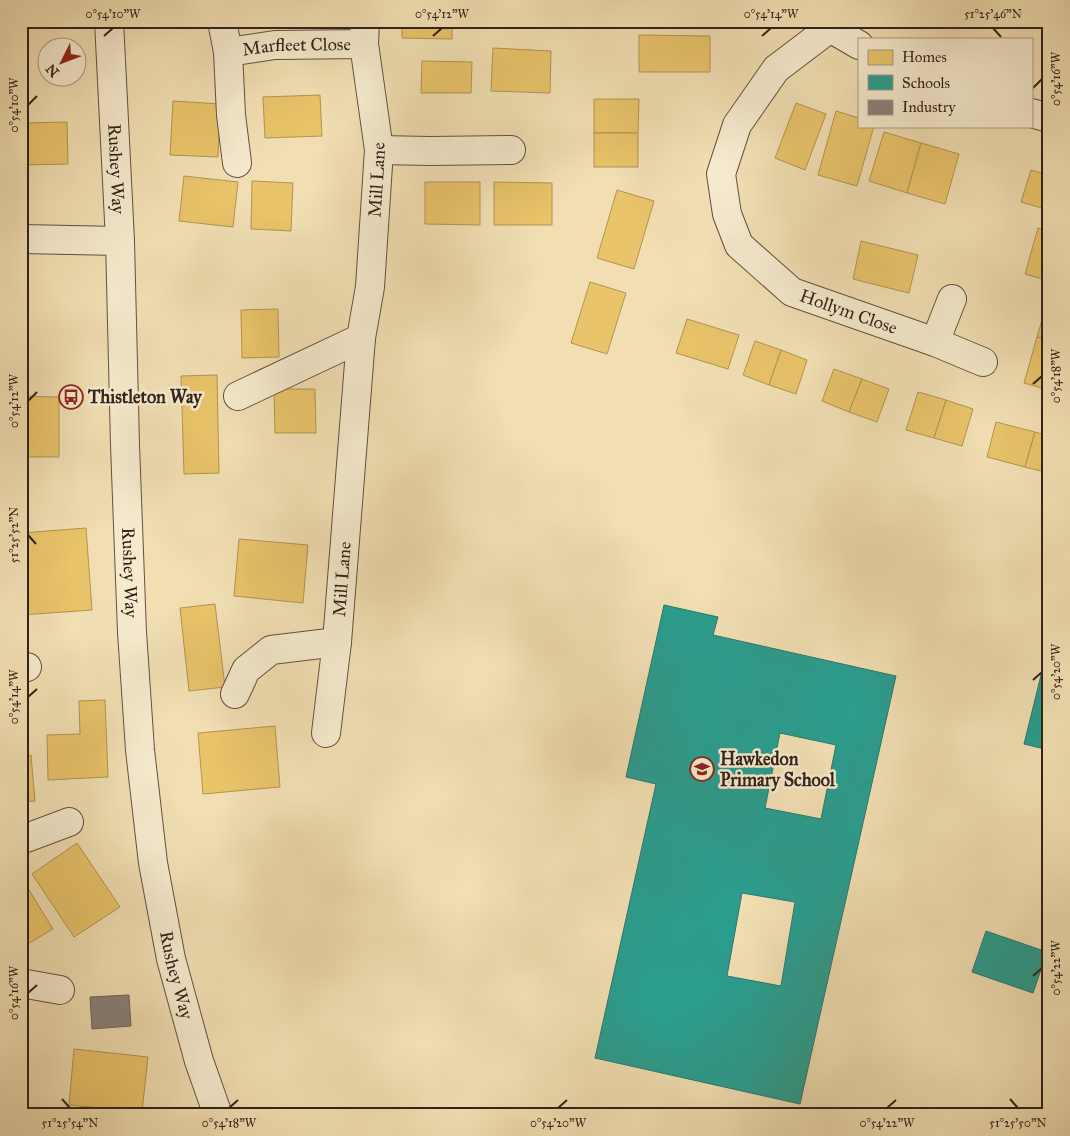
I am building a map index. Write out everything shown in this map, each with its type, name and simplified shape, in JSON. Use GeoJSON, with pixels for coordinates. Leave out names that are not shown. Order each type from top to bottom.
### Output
{"type":"FeatureCollection","features":[{"type":"Feature","properties":{"kind":"street","name":"Rushey Way"},"geometry":{"type":"LineString","coordinates":[[109,21],[120,241],[132,632],[140,750],[153,863],[171,959],[199,1062],[218,1115]]}},
{"type":"Feature","properties":{"kind":"street","name":"Marfleet Close"},"geometry":{"type":"LineString","coordinates":[[222,21],[228,52],[231,116],[237,163]]}},
{"type":"Feature","properties":{"kind":"street"},"geometry":{"type":"LineString","coordinates":[[828,25],[858,44]]}},
{"type":"Feature","properties":{"kind":"street","name":"Hollym Close"},"geometry":{"type":"LineString","coordinates":[[828,25],[776,69],[737,125],[721,174],[727,214],[739,245],[792,292],[935,342],[983,362]]}},
{"type":"Feature","properties":{"kind":"street","name":"Marfleet Close"},"geometry":{"type":"LineString","coordinates":[[228,52],[364,33]]}},
{"type":"Feature","properties":{"kind":"street","name":"Mill Lane"},"geometry":{"type":"LineString","coordinates":[[326,733],[337,642],[361,338],[370,287],[379,150],[364,33]]}},
{"type":"Feature","properties":{"kind":"street"},"geometry":{"type":"LineString","coordinates":[[1032,113],[1049,118]]}},
{"type":"Feature","properties":{"kind":"street"},"geometry":{"type":"LineString","coordinates":[[379,150],[430,152],[510,150]]}},
{"type":"Feature","properties":{"kind":"street"},"geometry":{"type":"LineString","coordinates":[[21,239],[120,241]]}},
{"type":"Feature","properties":{"kind":"street"},"geometry":{"type":"LineString","coordinates":[[935,342],[952,299]]}},
{"type":"Feature","properties":{"kind":"street"},"geometry":{"type":"LineString","coordinates":[[238,396],[361,338]]}},
{"type":"Feature","properties":{"kind":"street","name":"Mill Lane"},"geometry":{"type":"LineString","coordinates":[[235,694],[246,670],[271,650],[337,642]]}},
{"type":"Feature","properties":{"kind":"street"},"geometry":{"type":"LineString","coordinates":[[21,840],[69,822]]}},
{"type":"Feature","properties":{"kind":"street"},"geometry":{"type":"LineString","coordinates":[[21,983],[60,990]]}},
{"type":"Feature","properties":{"kind":"building: Homes"},"geometry":{"type":"Polygon","coordinates":[[[402,21],[452,21],[452,39],[402,38],[402,21]]]}},
{"type":"Feature","properties":{"kind":"building: Homes"},"geometry":{"type":"Polygon","coordinates":[[[639,35],[710,36],[710,72],[639,72],[639,35]]]}},
{"type":"Feature","properties":{"kind":"building: Homes"},"geometry":{"type":"Polygon","coordinates":[[[493,48],[551,51],[550,93],[491,91],[493,48]]]}},
{"type":"Feature","properties":{"kind":"building: Homes"},"geometry":{"type":"Polygon","coordinates":[[[422,61],[472,62],[471,93],[421,93],[422,61]]]}},
{"type":"Feature","properties":{"kind":"building: Homes"},"geometry":{"type":"Polygon","coordinates":[[[320,95],[322,136],[265,138],[263,97],[320,95]]]}},
{"type":"Feature","properties":{"kind":"building: Homes"},"geometry":{"type":"Polygon","coordinates":[[[594,99],[639,99],[638,133],[594,133],[594,99]]]}},
{"type":"Feature","properties":{"kind":"building: Homes"},"geometry":{"type":"Polygon","coordinates":[[[173,101],[220,104],[218,157],[170,155],[173,101]]]}},
{"type":"Feature","properties":{"kind":"building: Homes"},"geometry":{"type":"Polygon","coordinates":[[[796,103],[826,114],[805,170],[775,158],[796,103]]]}},
{"type":"Feature","properties":{"kind":"building: Homes"},"geometry":{"type":"Polygon","coordinates":[[[836,111],[858,118],[858,128],[873,128],[857,186],[818,175],[836,111]]]}},
{"type":"Feature","properties":{"kind":"building: Homes"},"geometry":{"type":"Polygon","coordinates":[[[67,122],[68,164],[23,165],[23,123],[67,122]]]}},
{"type":"Feature","properties":{"kind":"building: Homes"},"geometry":{"type":"Polygon","coordinates":[[[884,132],[921,143],[907,193],[869,181],[884,132]]]}},
{"type":"Feature","properties":{"kind":"building: Homes"},"geometry":{"type":"Polygon","coordinates":[[[594,133],[638,133],[638,167],[594,167],[594,133]]]}},
{"type":"Feature","properties":{"kind":"building: Homes"},"geometry":{"type":"Polygon","coordinates":[[[921,143],[959,154],[945,204],[907,193],[921,143]]]}},
{"type":"Feature","properties":{"kind":"building: Homes"},"geometry":{"type":"Polygon","coordinates":[[[1031,170],[1049,175],[1049,210],[1021,202],[1031,170]]]}},
{"type":"Feature","properties":{"kind":"building: Homes"},"geometry":{"type":"Polygon","coordinates":[[[184,176],[238,182],[233,227],[179,221],[184,176]]]}},
{"type":"Feature","properties":{"kind":"building: Homes"},"geometry":{"type":"Polygon","coordinates":[[[252,181],[293,183],[291,231],[251,229],[252,181]]]}},
{"type":"Feature","properties":{"kind":"building: Homes"},"geometry":{"type":"Polygon","coordinates":[[[425,182],[480,182],[480,225],[425,224],[425,182]]]}},
{"type":"Feature","properties":{"kind":"building: Homes"},"geometry":{"type":"Polygon","coordinates":[[[494,182],[552,183],[552,225],[494,225],[494,182]]]}},
{"type":"Feature","properties":{"kind":"building: Homes"},"geometry":{"type":"Polygon","coordinates":[[[617,190],[654,201],[634,269],[597,258],[617,190]]]}},
{"type":"Feature","properties":{"kind":"building: Homes"},"geometry":{"type":"Polygon","coordinates":[[[1038,228],[1049,231],[1049,281],[1025,274],[1038,228]]]}},
{"type":"Feature","properties":{"kind":"building: Homes"},"geometry":{"type":"Polygon","coordinates":[[[861,241],[918,255],[909,293],[853,279],[861,241]]]}},
{"type":"Feature","properties":{"kind":"building: Homes"},"geometry":{"type":"Polygon","coordinates":[[[590,282],[626,293],[607,354],[571,343],[590,282]]]}},
{"type":"Feature","properties":{"kind":"building: Homes"},"geometry":{"type":"Polygon","coordinates":[[[1049,296],[1049,340],[1037,337],[1049,296]]]}},
{"type":"Feature","properties":{"kind":"building: Homes"},"geometry":{"type":"Polygon","coordinates":[[[278,309],[279,357],[242,358],[241,310],[278,309]]]}},
{"type":"Feature","properties":{"kind":"building: Homes"},"geometry":{"type":"Polygon","coordinates":[[[687,319],[739,335],[728,369],[676,353],[687,319]]]}},
{"type":"Feature","properties":{"kind":"building: Homes"},"geometry":{"type":"Polygon","coordinates":[[[21,335],[25,384],[21,384],[21,335]]]}},
{"type":"Feature","properties":{"kind":"building: Homes"},"geometry":{"type":"Polygon","coordinates":[[[1037,337],[1049,340],[1049,390],[1024,383],[1037,337]]]}},
{"type":"Feature","properties":{"kind":"building: Homes"},"geometry":{"type":"Polygon","coordinates":[[[755,341],[781,350],[769,385],[743,375],[755,341]]]}},
{"type":"Feature","properties":{"kind":"building: Homes"},"geometry":{"type":"Polygon","coordinates":[[[781,350],[807,360],[796,394],[769,385],[781,350]]]}},
{"type":"Feature","properties":{"kind":"building: Homes"},"geometry":{"type":"Polygon","coordinates":[[[834,369],[862,379],[849,412],[822,401],[834,369]]]}},
{"type":"Feature","properties":{"kind":"building: Homes"},"geometry":{"type":"Polygon","coordinates":[[[217,375],[219,473],[184,474],[181,376],[217,375]]]}},
{"type":"Feature","properties":{"kind":"building: Homes"},"geometry":{"type":"Polygon","coordinates":[[[862,379],[889,389],[877,422],[849,412],[862,379]]]}},
{"type":"Feature","properties":{"kind":"building: Homes"},"geometry":{"type":"Polygon","coordinates":[[[274,389],[315,389],[316,433],[275,433],[274,389]]]}},
{"type":"Feature","properties":{"kind":"building: Homes"},"geometry":{"type":"Polygon","coordinates":[[[918,392],[946,400],[934,438],[906,430],[918,392]]]}},
{"type":"Feature","properties":{"kind":"building: Homes"},"geometry":{"type":"Polygon","coordinates":[[[21,396],[59,397],[59,457],[21,457],[21,396]]]}},
{"type":"Feature","properties":{"kind":"building: Homes"},"geometry":{"type":"Polygon","coordinates":[[[946,400],[973,409],[962,446],[934,438],[946,400]]]}},
{"type":"Feature","properties":{"kind":"building: Homes"},"geometry":{"type":"Polygon","coordinates":[[[996,422],[1035,432],[1025,467],[987,457],[996,422]]]}},
{"type":"Feature","properties":{"kind":"building: Homes"},"geometry":{"type":"Polygon","coordinates":[[[1035,432],[1049,436],[1049,473],[1025,467],[1035,432]]]}},
{"type":"Feature","properties":{"kind":"building: Homes"},"geometry":{"type":"Polygon","coordinates":[[[86,528],[92,610],[21,615],[21,533],[86,528]]]}},
{"type":"Feature","properties":{"kind":"building: Homes"},"geometry":{"type":"Polygon","coordinates":[[[239,539],[308,545],[303,603],[234,596],[239,539]]]}},
{"type":"Feature","properties":{"kind":"building: Homes"},"geometry":{"type":"Polygon","coordinates":[[[215,604],[225,687],[189,691],[180,608],[215,604]]]}},
{"type":"Feature","properties":{"kind":"building: Homes"},"geometry":{"type":"Polygon","coordinates":[[[105,700],[108,777],[48,780],[47,735],[80,734],[79,701],[105,700]]]}},
{"type":"Feature","properties":{"kind":"building: Homes"},"geometry":{"type":"Polygon","coordinates":[[[275,726],[280,787],[203,794],[198,733],[275,726]]]}},
{"type":"Feature","properties":{"kind":"building: Homes"},"geometry":{"type":"Polygon","coordinates":[[[31,755],[35,801],[21,802],[21,756],[31,755]]]}},
{"type":"Feature","properties":{"kind":"building: Homes"},"geometry":{"type":"Polygon","coordinates":[[[77,843],[120,907],[74,937],[32,874],[77,843]]]}},
{"type":"Feature","properties":{"kind":"building: Homes"},"geometry":{"type":"Polygon","coordinates":[[[21,877],[53,929],[21,948],[21,877]]]}},
{"type":"Feature","properties":{"kind":"building: Homes"},"geometry":{"type":"Polygon","coordinates":[[[74,1049],[148,1057],[142,1112],[69,1105],[74,1049]]]}},
{"type":"Feature","properties":{"kind":"building: Schools"},"geometry":{"type":"Polygon","coordinates":[[[664,605],[718,617],[713,635],[896,676],[800,1104],[595,1058],[656,784],[626,777],[664,605]],[[780,733],[765,808],[821,819],[836,745],[780,733]],[[742,893],[727,976],[781,986],[795,902],[742,893]]]}},
{"type":"Feature","properties":{"kind":"building: Schools"},"geometry":{"type":"Polygon","coordinates":[[[1045,659],[1049,660],[1049,750],[1024,744],[1045,659]]]}},
{"type":"Feature","properties":{"kind":"building: Schools"},"geometry":{"type":"Polygon","coordinates":[[[986,931],[1047,952],[1033,993],[972,972],[986,931]]]}},
{"type":"Feature","properties":{"kind":"building: Industry"},"geometry":{"type":"Polygon","coordinates":[[[129,995],[131,1026],[92,1029],[90,997],[129,995]]]}},
{"type":"Feature","properties":{"kind":"place","name":"Thistleton Way"},"geometry":{"type":"Point","coordinates":[71,397]}},
{"type":"Feature","properties":{"kind":"place","name":"Hawkedon Primary School"},"geometry":{"type":"Point","coordinates":[702,769]}}]}
